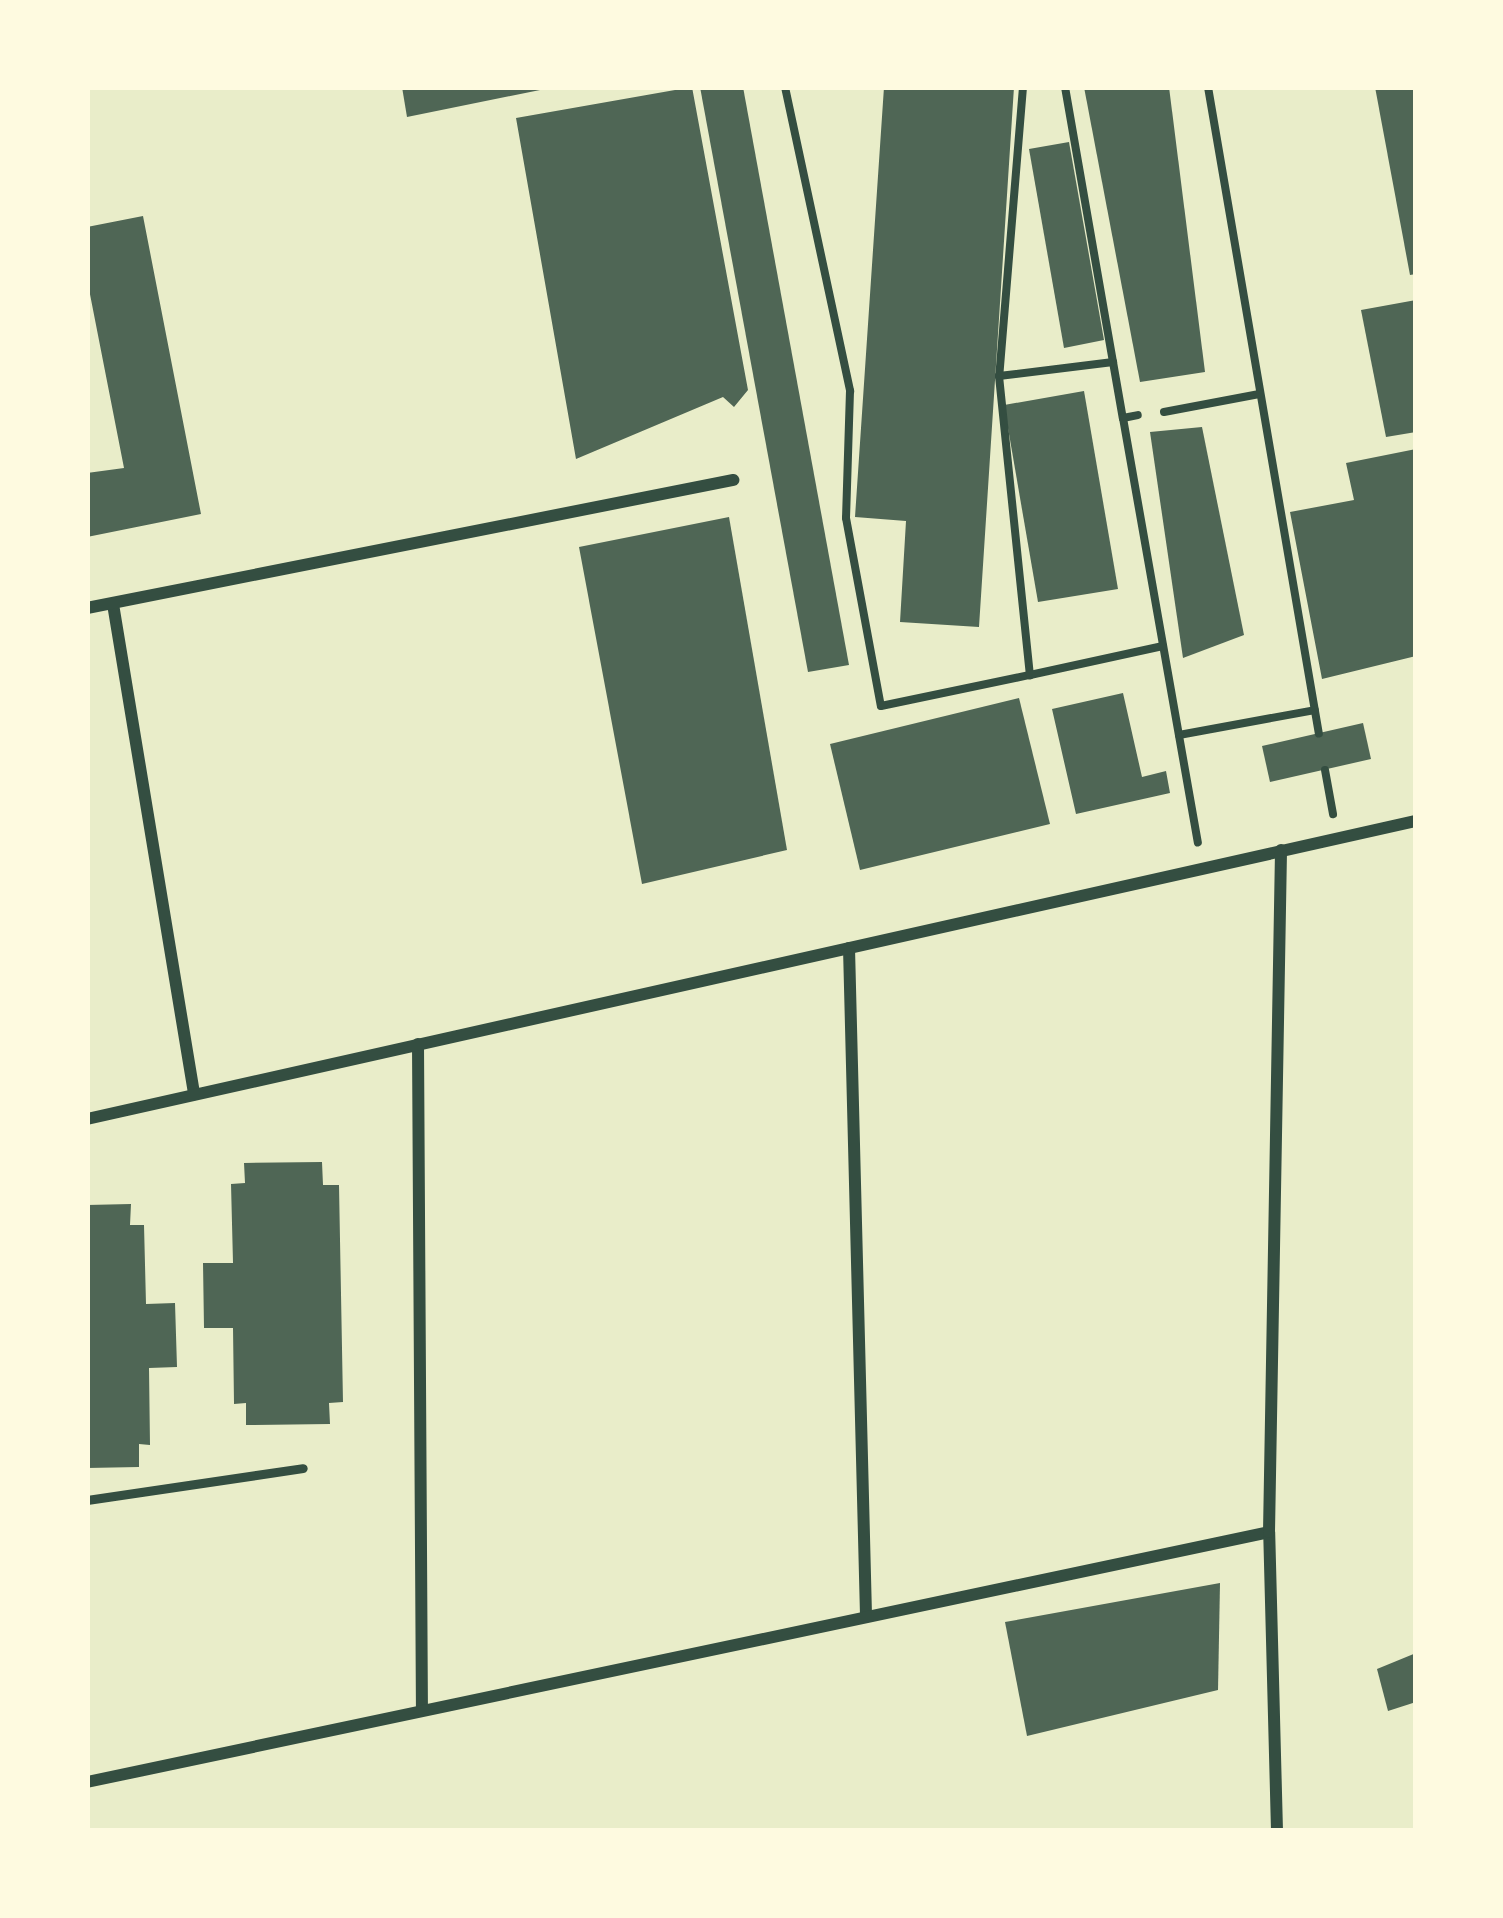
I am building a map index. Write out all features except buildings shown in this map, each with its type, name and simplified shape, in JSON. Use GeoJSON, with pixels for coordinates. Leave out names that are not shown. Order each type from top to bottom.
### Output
{"type":"FeatureCollection","features":[{"type":"Feature","properties":{"kind":"street"},"geometry":{"type":"LineString","coordinates":[[87,608],[734,480]]}},
{"type":"Feature","properties":{"kind":"street"},"geometry":{"type":"LineString","coordinates":[[113,604],[194,1094]]}},
{"type":"Feature","properties":{"kind":"street"},"geometry":{"type":"LineString","coordinates":[[87,1119],[1416,821]]}},
{"type":"Feature","properties":{"kind":"street"},"geometry":{"type":"LineString","coordinates":[[1277,1831],[1269,1532],[1281,850]]}},
{"type":"Feature","properties":{"kind":"street"},"geometry":{"type":"LineString","coordinates":[[849,948],[866,1617]]}},
{"type":"Feature","properties":{"kind":"street"},"geometry":{"type":"LineString","coordinates":[[418,1044],[422,1710]]}},
{"type":"Feature","properties":{"kind":"street"},"geometry":{"type":"LineString","coordinates":[[87,1783],[1269,1532]]}},
{"type":"Feature","properties":{"kind":"lane"},"geometry":{"type":"LineString","coordinates":[[87,1500],[303,1468]]}},
{"type":"Feature","properties":{"kind":"path"},"geometry":{"type":"LineString","coordinates":[[784,87],[850,392],[846,518],[880,706],[1163,646]]}},
{"type":"Feature","properties":{"kind":"path"},"geometry":{"type":"LineString","coordinates":[[1022,87],[999,376],[1030,675]]}},
{"type":"Feature","properties":{"kind":"path"},"geometry":{"type":"LineString","coordinates":[[1065,87],[1203,868]]}},
{"type":"Feature","properties":{"kind":"path"},"geometry":{"type":"LineString","coordinates":[[1208,87],[1319,734]]}},
{"type":"Feature","properties":{"kind":"path"},"geometry":{"type":"LineString","coordinates":[[999,376],[1113,362]]}},
{"type":"Feature","properties":{"kind":"path"},"geometry":{"type":"LineString","coordinates":[[1164,412],[1259,394]]}},
{"type":"Feature","properties":{"kind":"path"},"geometry":{"type":"LineString","coordinates":[[1123,418],[1138,416]]}},
{"type":"Feature","properties":{"kind":"path"},"geometry":{"type":"LineString","coordinates":[[1179,735],[1315,710]]}},
{"type":"Feature","properties":{"kind":"path"},"geometry":{"type":"LineString","coordinates":[[1325,770],[1337,839]]}}]}
